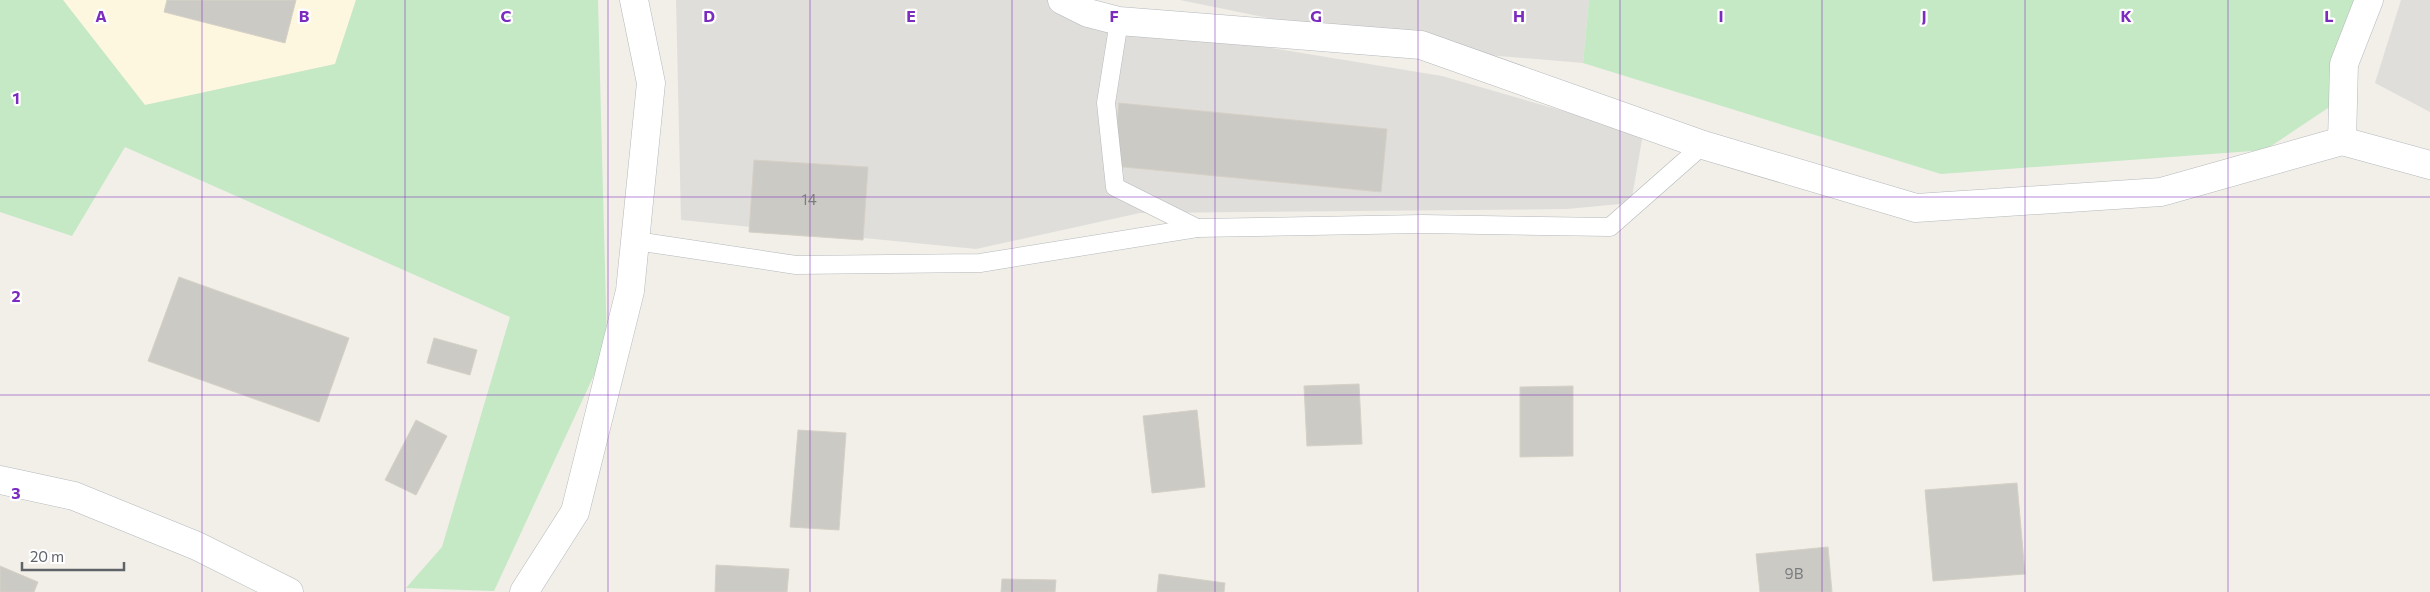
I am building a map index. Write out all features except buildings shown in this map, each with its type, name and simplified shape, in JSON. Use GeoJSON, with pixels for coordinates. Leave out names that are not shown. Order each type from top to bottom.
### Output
{"type":"FeatureCollection","features":[{"type":"Feature","properties":{"kind":"street"},"geometry":{"type":"LineString","coordinates":[[524,592],[574,512],[630,291],[651,83],[634,0]]}},
{"type":"Feature","properties":{"kind":"street"},"geometry":{"type":"LineString","coordinates":[[1062,0],[1088,13],[1119,20],[1421,45],[1702,145],[1916,208],[2161,192],[2342,141],[2430,165]]}},
{"type":"Feature","properties":{"kind":"street"},"geometry":{"type":"LineString","coordinates":[[2342,141],[2344,64],[2368,0]]}},
{"type":"Feature","properties":{"kind":"street"},"geometry":{"type":"LineString","coordinates":[[0,480],[74,496],[197,546],[289,592]]}},
{"type":"Feature","properties":{"kind":"lane"},"geometry":{"type":"LineString","coordinates":[[1119,20],[1106,103],[1115,187],[1197,228]]}},
{"type":"Feature","properties":{"kind":"lane"},"geometry":{"type":"LineString","coordinates":[[636,241],[796,265],[980,263],[1197,228],[1422,224],[1610,227],[1702,145]]}},
{"type":"Feature","properties":{"kind":"shaded area"},"geometry":{"type":"Polygon","coordinates":[[[63,0],[356,0],[335,64],[145,105],[63,0]]]}},
{"type":"Feature","properties":{"kind":"shaded area"},"geometry":{"type":"Polygon","coordinates":[[[676,0],[1056,0],[1100,20],[1442,76],[1643,134],[1631,203],[1567,209],[1140,213],[976,249],[681,220],[676,0]]]}},
{"type":"Feature","properties":{"kind":"shaded area"},"geometry":{"type":"Polygon","coordinates":[[[1180,0],[1589,0],[1583,63],[1487,55],[1385,42],[1180,0]]]}},
{"type":"Feature","properties":{"kind":"shaded area"},"geometry":{"type":"Polygon","coordinates":[[[2401,0],[2430,0],[2430,112],[2375,83],[2401,0]]]}},
{"type":"Feature","properties":{"kind":"green space"},"geometry":{"type":"Polygon","coordinates":[[[0,0],[63,0],[145,105],[335,64],[356,0],[598,0],[607,347],[494,591],[406,588],[442,547],[510,317],[125,147],[72,236],[0,212],[0,0]]]}},
{"type":"Feature","properties":{"kind":"green space"},"geometry":{"type":"Polygon","coordinates":[[[1589,0],[2369,0],[2346,96],[2265,150],[1941,174],[1583,63],[1589,0]]]}}]}
